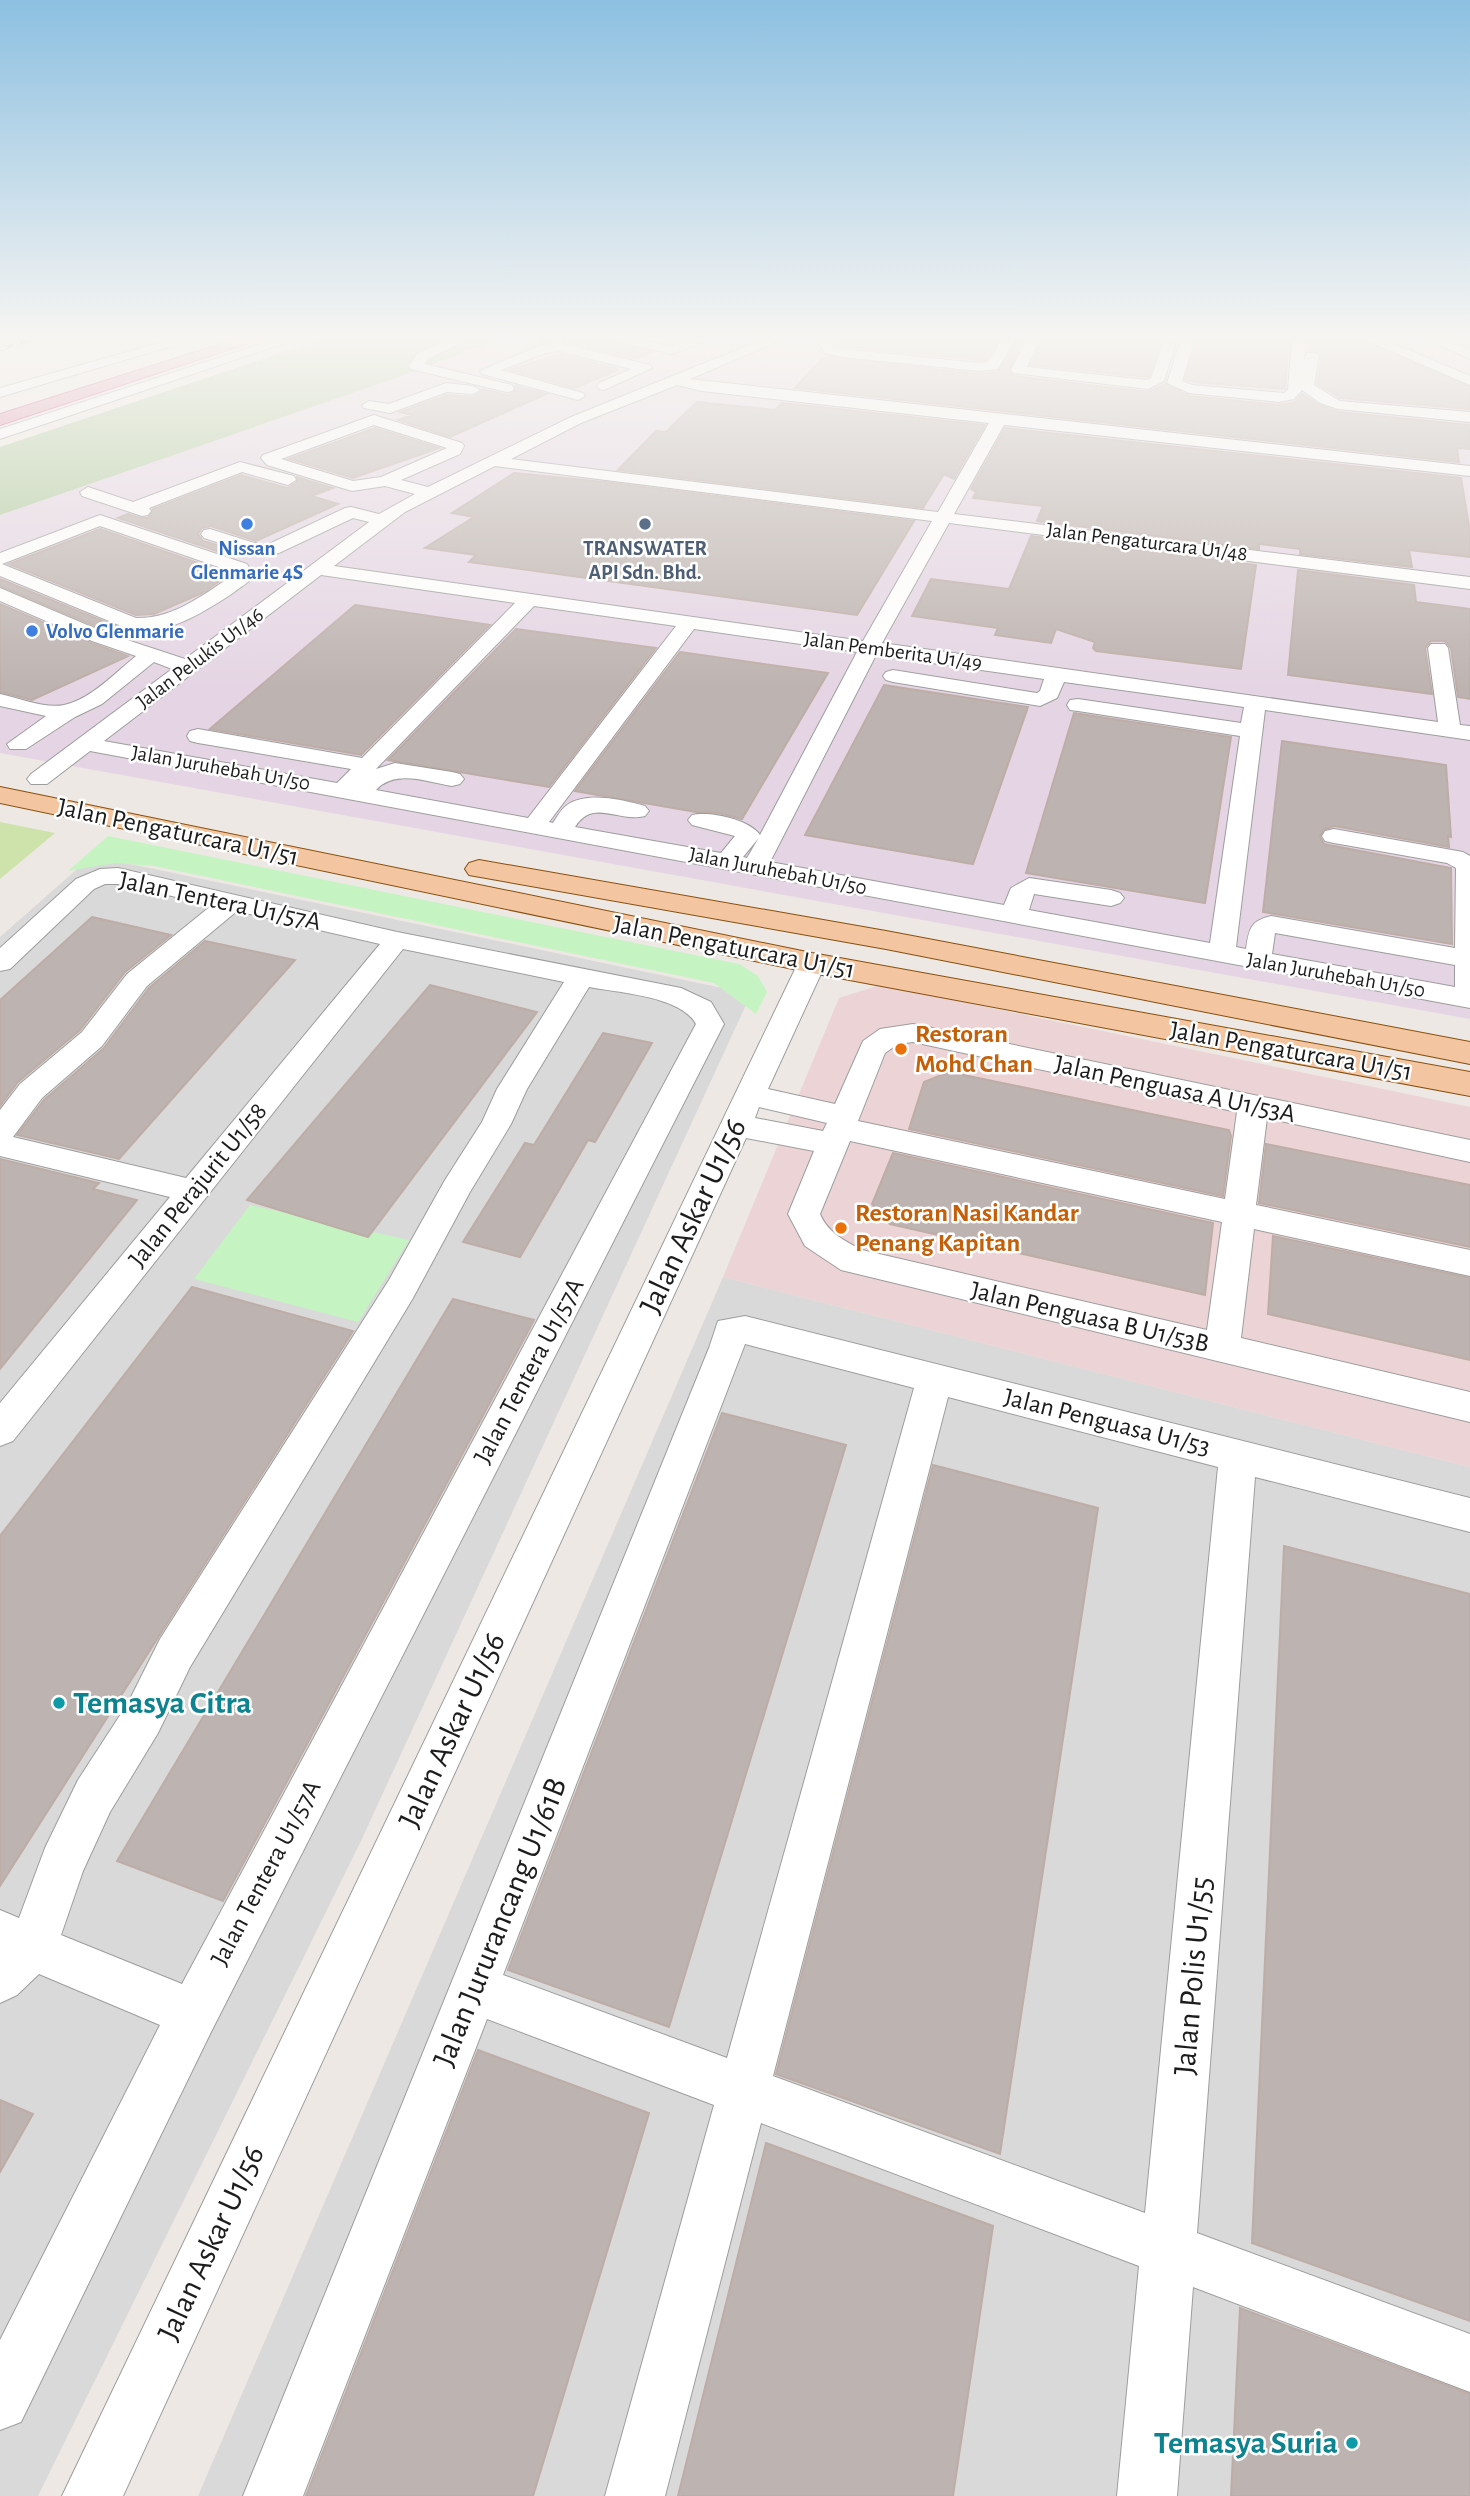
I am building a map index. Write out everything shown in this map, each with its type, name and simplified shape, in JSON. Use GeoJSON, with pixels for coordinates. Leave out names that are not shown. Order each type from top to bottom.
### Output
{"type":"FeatureCollection","features":[{"type":"Feature","properties":{"kind":"main road","name":"Jalan Pengaturcara U1/51"},"geometry":{"type":"LineString","coordinates":[[0,771],[402,856],[740,913],[1470,1053]]}},
{"type":"Feature","properties":{"kind":"main road","name":"Jalan Pengaturcara U1/51"},"geometry":{"type":"LineString","coordinates":[[0,795],[774,956],[791,969],[807,975],[828,977],[858,972],[1470,1084]]}},
{"type":"Feature","properties":{"kind":"main road"},"geometry":{"type":"LineString","coordinates":[[740,913],[782,936],[807,975],[856,946],[886,940]]}},
{"type":"Feature","properties":{"kind":"street"},"geometry":{"type":"LineString","coordinates":[[269,455],[269,460],[352,486],[385,481],[444,455]]}},
{"type":"Feature","properties":{"kind":"street","name":"Jalan Pelukis U1/46"},"geometry":{"type":"LineString","coordinates":[[39,779],[380,520],[501,455]]}},
{"type":"Feature","properties":{"kind":"street"},"geometry":{"type":"LineString","coordinates":[[755,867],[869,648],[978,455]]}},
{"type":"Feature","properties":{"kind":"street"},"geometry":{"type":"LineString","coordinates":[[1329,455],[1470,471]]}},
{"type":"Feature","properties":{"kind":"street","name":"Jalan Pengaturcara U1/48"},"geometry":{"type":"LineString","coordinates":[[490,461],[1470,583]]}},
{"type":"Feature","properties":{"kind":"street"},"geometry":{"type":"LineString","coordinates":[[134,508],[242,467],[341,497],[354,504],[351,512]]}},
{"type":"Feature","properties":{"kind":"street"},"geometry":{"type":"LineString","coordinates":[[385,481],[429,492]]}},
{"type":"Feature","properties":{"kind":"street"},"geometry":{"type":"LineString","coordinates":[[88,492],[159,517]]}},
{"type":"Feature","properties":{"kind":"street"},"geometry":{"type":"LineString","coordinates":[[197,530],[260,551],[272,549],[351,512],[380,520]]}},
{"type":"Feature","properties":{"kind":"street"},"geometry":{"type":"LineString","coordinates":[[0,559],[100,520],[245,572],[245,576],[189,611],[159,624],[133,624],[0,569]]}},
{"type":"Feature","properties":{"kind":"street","name":"Jalan Pemberita U1/49"},"geometry":{"type":"LineString","coordinates":[[316,569],[1460,732]]}},
{"type":"Feature","properties":{"kind":"street"},"geometry":{"type":"LineString","coordinates":[[0,594],[99,637],[187,667]]}},
{"type":"Feature","properties":{"kind":"street"},"geometry":{"type":"LineString","coordinates":[[351,792],[366,765],[529,600]]}},
{"type":"Feature","properties":{"kind":"street"},"geometry":{"type":"LineString","coordinates":[[189,611],[242,626]]}},
{"type":"Feature","properties":{"kind":"street"},"geometry":{"type":"LineString","coordinates":[[534,826],[689,622]]}},
{"type":"Feature","properties":{"kind":"street"},"geometry":{"type":"LineString","coordinates":[[1438,648],[1446,708],[1460,732]]}},
{"type":"Feature","properties":{"kind":"street"},"geometry":{"type":"LineString","coordinates":[[18,744],[67,712],[94,699],[152,654]]}},
{"type":"Feature","properties":{"kind":"street"},"geometry":{"type":"LineString","coordinates":[[893,676],[1040,700],[1050,694],[1056,674]]}},
{"type":"Feature","properties":{"kind":"street"},"geometry":{"type":"LineString","coordinates":[[1290,708],[1293,684]]}},
{"type":"Feature","properties":{"kind":"street"},"geometry":{"type":"LineString","coordinates":[[0,700],[36,709],[67,712]]}},
{"type":"Feature","properties":{"kind":"street"},"geometry":{"type":"LineString","coordinates":[[1222,954],[1255,703]]}},
{"type":"Feature","properties":{"kind":"street"},"geometry":{"type":"LineString","coordinates":[[1078,705],[1251,731]]}},
{"type":"Feature","properties":{"kind":"street"},"geometry":{"type":"LineString","coordinates":[[1446,708],[1470,711]]}},
{"type":"Feature","properties":{"kind":"street"},"geometry":{"type":"LineString","coordinates":[[198,736],[366,765]]}},
{"type":"Feature","properties":{"kind":"street","name":"Jalan Juruhebah U1/50"},"geometry":{"type":"LineString","coordinates":[[86,744],[1469,999]]}},
{"type":"Feature","properties":{"kind":"street"},"geometry":{"type":"LineString","coordinates":[[351,792],[376,777],[396,770],[452,779]]}},
{"type":"Feature","properties":{"kind":"street"},"geometry":{"type":"LineString","coordinates":[[560,831],[573,811],[586,804],[637,811]]}},
{"type":"Feature","properties":{"kind":"street"},"geometry":{"type":"LineString","coordinates":[[699,820],[742,830],[748,835],[727,862]]}},
{"type":"Feature","properties":{"kind":"street"},"geometry":{"type":"LineString","coordinates":[[1334,836],[1454,857],[1468,865],[1469,999]]}},
{"type":"Feature","properties":{"kind":"street","name":"Jalan Tentera U1/57A"},"geometry":{"type":"LineString","coordinates":[[0,963],[85,884],[100,877],[118,876],[397,940],[681,998],[701,1008],[710,1024],[193,2014],[0,2401]]}},
{"type":"Feature","properties":{"kind":"street"},"geometry":{"type":"LineString","coordinates":[[1015,915],[1020,892],[1029,886],[1111,898]]}},
{"type":"Feature","properties":{"kind":"street"},"geometry":{"type":"LineString","coordinates":[[0,1132],[31,1091],[92,1039],[137,980],[233,901]]}},
{"type":"Feature","properties":{"kind":"street"},"geometry":{"type":"LineString","coordinates":[[1258,960],[1262,928],[1271,924],[1469,959]]}},
{"type":"Feature","properties":{"kind":"street","name":"Jalan Perajurit U1/58"},"geometry":{"type":"LineString","coordinates":[[0,1430],[397,940]]}},
{"type":"Feature","properties":{"kind":"street","name":"Jalan Askar U1/56"},"geometry":{"type":"LineString","coordinates":[[92,2496],[807,975]]}},
{"type":"Feature","properties":{"kind":"street"},"geometry":{"type":"LineString","coordinates":[[193,2014],[11,1953],[62,1865],[94,1796],[143,1718],[174,1653],[401,1289],[456,1188],[496,1125],[512,1089],[581,977]]}},
{"type":"Feature","properties":{"kind":"street","name":"Jalan Penguasa A U1/53A"},"geometry":{"type":"LineString","coordinates":[[839,1130],[873,1048],[890,1036],[912,1033],[1470,1151]]}},
{"type":"Feature","properties":{"kind":"street"},"geometry":{"type":"LineString","coordinates":[[1222,1348],[1253,1105]]}},
{"type":"Feature","properties":{"kind":"street"},"geometry":{"type":"LineString","coordinates":[[743,1110],[1470,1263]]}},
{"type":"Feature","properties":{"kind":"street","name":"Jalan Penguasa B U1/53B"},"geometry":{"type":"LineString","coordinates":[[839,1130],[803,1214],[809,1231],[822,1243],[853,1261],[1470,1407]]}},
{"type":"Feature","properties":{"kind":"street"},"geometry":{"type":"LineString","coordinates":[[0,1145],[193,1191]]}},
{"type":"Feature","properties":{"kind":"street","name":"Jalan Penguasa U1/53"},"geometry":{"type":"LineString","coordinates":[[736,1339],[935,1378],[1470,1515]]}},
{"type":"Feature","properties":{"kind":"street","name":"Jalan Jururancang U1/61B"},"geometry":{"type":"LineString","coordinates":[[274,2496],[474,1989],[736,1339]]}},
{"type":"Feature","properties":{"kind":"street"},"geometry":{"type":"LineString","coordinates":[[635,2496],[935,1378]]}},
{"type":"Feature","properties":{"kind":"street","name":"Jalan Polis U1/55"},"geometry":{"type":"LineString","coordinates":[[1147,2496],[1238,1456]]}},
{"type":"Feature","properties":{"kind":"street"},"geometry":{"type":"LineString","coordinates":[[474,1989],[1470,2363]]}},
{"type":"Feature","properties":{"kind":"shaded area"},"geometry":{"type":"Polygon","coordinates":[[[39,455],[1470,455],[1470,1019],[0,753],[0,469],[39,455]]]}},
{"type":"Feature","properties":{"kind":"shaded area","name":"Temasya Citra"},"geometry":{"type":"Polygon","coordinates":[[[92,856],[751,994],[360,1843],[38,2496],[0,2496],[0,937],[92,856]]]}},
{"type":"Feature","properties":{"kind":"shaded area"},"geometry":{"type":"Polygon","coordinates":[[[880,985],[1470,1107],[1470,1467],[723,1277],[839,998],[880,985]]]}},
{"type":"Feature","properties":{"kind":"shaded area","name":"Temasya Suria"},"geometry":{"type":"Polygon","coordinates":[[[723,1277],[1470,1467],[1470,2496],[198,2496],[723,1277]]]}},
{"type":"Feature","properties":{"kind":"green space"},"geometry":{"type":"Polygon","coordinates":[[[0,455],[172,455],[0,515],[0,455]]]}},
{"type":"Feature","properties":{"kind":"green space"},"geometry":{"type":"Polygon","coordinates":[[[0,822],[55,833],[0,879],[0,822]]]}},
{"type":"Feature","properties":{"kind":"green space"},"geometry":{"type":"Polygon","coordinates":[[[108,836],[739,964],[758,976],[767,992],[756,1014],[714,983],[154,866],[115,863],[68,871],[108,836]]]}},
{"type":"Feature","properties":{"kind":"green space"},"geometry":{"type":"Polygon","coordinates":[[[250,1205],[409,1240],[358,1322],[194,1279],[250,1205]]]}},
{"type":"Feature","properties":{"kind":"building"},"geometry":{"type":"Polygon","coordinates":[[[299,455],[418,455],[353,478],[289,459],[299,455]]]}},
{"type":"Feature","properties":{"kind":"building"},"geometry":{"type":"Polygon","coordinates":[[[632,455],[968,455],[954,479],[944,474],[923,508],[618,470],[632,455]]]}},
{"type":"Feature","properties":{"kind":"building"},"geometry":{"type":"Polygon","coordinates":[[[990,455],[1256,455],[1461,478],[1470,532],[1470,557],[1409,550],[1412,567],[1300,554],[1300,549],[1259,544],[1259,549],[1037,521],[1043,506],[973,498],[976,492],[971,489],[990,455]]]}},
{"type":"Feature","properties":{"kind":"building"},"geometry":{"type":"Polygon","coordinates":[[[1400,455],[1458,455],[1459,462],[1400,455]]]}},
{"type":"Feature","properties":{"kind":"building"},"geometry":{"type":"Polygon","coordinates":[[[514,473],[914,521],[857,615],[469,562],[476,555],[425,548],[474,517],[452,513],[514,473]]]}},
{"type":"Feature","properties":{"kind":"building","name":"Nissan Glenmarie 4S"},"geometry":{"type":"Polygon","coordinates":[[[241,475],[287,488],[297,482],[297,477],[333,488],[311,496],[338,504],[256,541],[211,526],[202,528],[198,534],[203,541],[234,550],[226,554],[118,518],[128,514],[148,518],[153,509],[241,475]]]}},
{"type":"Feature","properties":{"kind":"building"},"geometry":{"type":"Polygon","coordinates":[[[100,529],[230,574],[202,593],[154,614],[136,615],[9,564],[100,529]]]}},
{"type":"Feature","properties":{"kind":"building"},"geometry":{"type":"Polygon","coordinates":[[[1031,536],[1256,565],[1241,669],[1096,651],[1093,648],[1095,642],[1056,629],[1051,643],[995,635],[998,628],[912,616],[931,579],[1009,589],[1031,536]]]}},
{"type":"Feature","properties":{"kind":"building"},"geometry":{"type":"Polygon","coordinates":[[[1298,570],[1414,585],[1416,602],[1470,609],[1470,699],[1458,697],[1451,648],[1445,641],[1431,641],[1425,648],[1432,694],[1288,675],[1298,570]]]}},
{"type":"Feature","properties":{"kind":"building"},"geometry":{"type":"Polygon","coordinates":[[[0,579],[120,628],[107,631],[0,586],[0,579]]]}},
{"type":"Feature","properties":{"kind":"building","name":"Volvo Glenmarie"},"geometry":{"type":"Polygon","coordinates":[[[0,604],[128,656],[32,700],[0,692],[0,604]]]}},
{"type":"Feature","properties":{"kind":"building"},"geometry":{"type":"Polygon","coordinates":[[[355,605],[490,625],[361,755],[210,729],[355,605]]]}},
{"type":"Feature","properties":{"kind":"building"},"geometry":{"type":"Polygon","coordinates":[[[516,629],[656,648],[549,787],[388,760],[516,629]]]}},
{"type":"Feature","properties":{"kind":"building"},"geometry":{"type":"Polygon","coordinates":[[[680,652],[828,673],[742,819],[719,813],[696,812],[575,791],[680,652]]]}},
{"type":"Feature","properties":{"kind":"building"},"geometry":{"type":"Polygon","coordinates":[[[884,685],[1028,707],[973,864],[805,835],[884,685]]]}},
{"type":"Feature","properties":{"kind":"building"},"geometry":{"type":"Polygon","coordinates":[[[1074,713],[1231,737],[1205,903],[1026,873],[1074,713]]]}},
{"type":"Feature","properties":{"kind":"building"},"geometry":{"type":"Polygon","coordinates":[[[1282,741],[1446,765],[1451,837],[1448,836],[1449,847],[1334,826],[1323,830],[1320,837],[1324,844],[1451,868],[1452,944],[1263,912],[1282,741]]]}},
{"type":"Feature","properties":{"kind":"building"},"geometry":{"type":"Polygon","coordinates":[[[92,917],[171,935],[125,972],[80,1030],[18,1082],[0,1106],[0,1000],[92,917]]]}},
{"type":"Feature","properties":{"kind":"building"},"geometry":{"type":"Polygon","coordinates":[[[205,941],[295,960],[119,1159],[17,1135],[44,1100],[104,1048],[149,988],[205,941]]]}},
{"type":"Feature","properties":{"kind":"building"},"geometry":{"type":"Polygon","coordinates":[[[430,985],[537,1012],[368,1237],[247,1200],[430,985]]]}},
{"type":"Feature","properties":{"kind":"building"},"geometry":{"type":"Polygon","coordinates":[[[603,1033],[652,1043],[595,1142],[588,1140],[520,1257],[463,1242],[525,1143],[534,1145],[603,1033]]]}},
{"type":"Feature","properties":{"kind":"building"},"geometry":{"type":"Polygon","coordinates":[[[949,1072],[1229,1130],[1231,1136],[1223,1196],[909,1129],[924,1082],[949,1072]]]}},
{"type":"Feature","properties":{"kind":"building"},"geometry":{"type":"Polygon","coordinates":[[[1266,1144],[1470,1185],[1470,1247],[1259,1203],[1266,1144]]]}},
{"type":"Feature","properties":{"kind":"building"},"geometry":{"type":"Polygon","coordinates":[[[893,1153],[1213,1223],[1205,1295],[890,1224],[872,1204],[893,1153]]]}},
{"type":"Feature","properties":{"kind":"building"},"geometry":{"type":"Polygon","coordinates":[[[0,1159],[99,1183],[93,1189],[137,1200],[0,1369],[0,1159]]]}},
{"type":"Feature","properties":{"kind":"building"},"geometry":{"type":"Polygon","coordinates":[[[1273,1236],[1470,1278],[1470,1360],[1268,1314],[1273,1236]]]}},
{"type":"Feature","properties":{"kind":"building","name":"Temasya Citra"},"geometry":{"type":"Polygon","coordinates":[[[192,1287],[353,1331],[0,1886],[0,1536],[192,1287]]]}},
{"type":"Feature","properties":{"kind":"building"},"geometry":{"type":"Polygon","coordinates":[[[453,1299],[534,1320],[223,1901],[117,1861],[453,1299]]]}},
{"type":"Feature","properties":{"kind":"building"},"geometry":{"type":"Polygon","coordinates":[[[722,1413],[846,1445],[669,2027],[508,1970],[722,1413]]]}},
{"type":"Feature","properties":{"kind":"building"},"geometry":{"type":"Polygon","coordinates":[[[933,1465],[1098,1508],[1000,2154],[776,2074],[933,1465]]]}},
{"type":"Feature","properties":{"kind":"building"},"geometry":{"type":"Polygon","coordinates":[[[1284,1546],[1470,1594],[1470,2321],[1252,2243],[1284,1546]]]}},
{"type":"Feature","properties":{"kind":"building"},"geometry":{"type":"Polygon","coordinates":[[[478,2050],[649,2113],[533,2496],[306,2496],[478,2050]]]}},
{"type":"Feature","properties":{"kind":"building"},"geometry":{"type":"Polygon","coordinates":[[[0,2100],[33,2114],[0,2172],[0,2100]]]}},
{"type":"Feature","properties":{"kind":"building"},"geometry":{"type":"Polygon","coordinates":[[[766,2143],[993,2226],[953,2496],[678,2496],[766,2143]]]}},
{"type":"Feature","properties":{"kind":"building","name":"Temasya Suria"},"geometry":{"type":"Polygon","coordinates":[[[1240,2308],[1470,2394],[1470,2496],[1231,2496],[1240,2308]]]}},
{"type":"Feature","properties":{"kind":"place","name":"Nissan Glenmarie 4S"},"geometry":{"type":"Point","coordinates":[247,524]}},
{"type":"Feature","properties":{"kind":"place","name":"TRANSWATER API Sdn. Bhd."},"geometry":{"type":"Point","coordinates":[645,524]}},
{"type":"Feature","properties":{"kind":"place","name":"Volvo Glenmarie"},"geometry":{"type":"Point","coordinates":[32,631]}},
{"type":"Feature","properties":{"kind":"place","name":"Restoran Mohd Chan"},"geometry":{"type":"Point","coordinates":[901,1049]}},
{"type":"Feature","properties":{"kind":"place","name":"Restoran Nasi Kandar Penang Kapitan"},"geometry":{"type":"Point","coordinates":[841,1228]}},
{"type":"Feature","properties":{"kind":"place","name":"Temasya Citra"},"geometry":{"type":"Point","coordinates":[59,1703]}},
{"type":"Feature","properties":{"kind":"place","name":"Temasya Suria"},"geometry":{"type":"Point","coordinates":[1352,2443]}}]}
